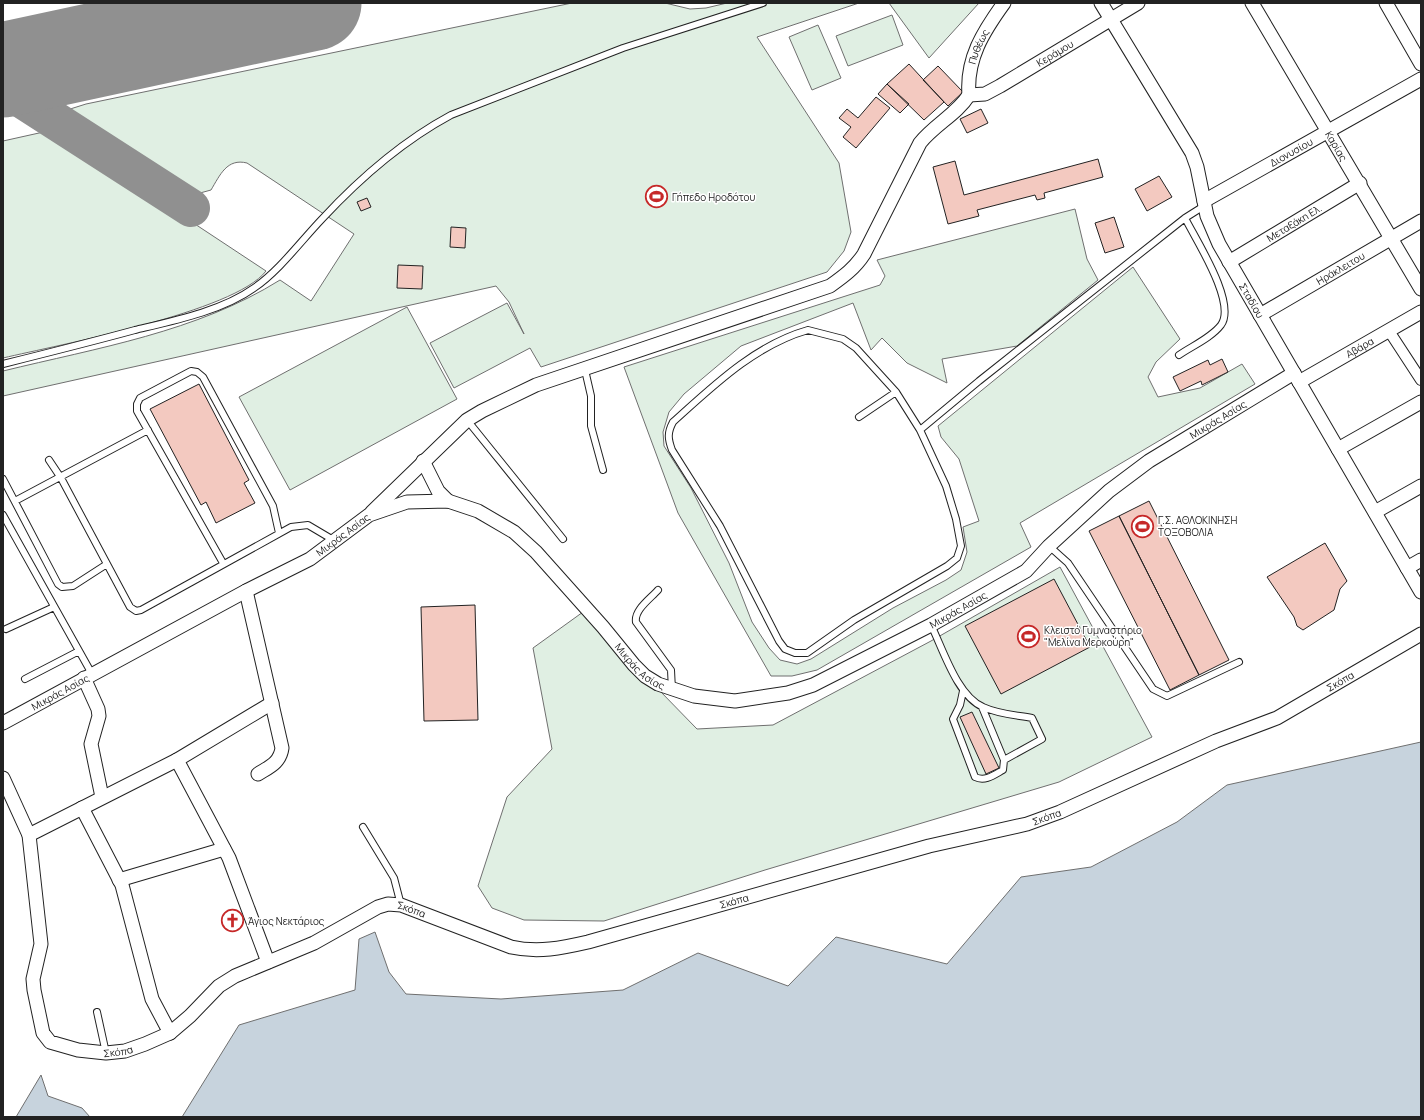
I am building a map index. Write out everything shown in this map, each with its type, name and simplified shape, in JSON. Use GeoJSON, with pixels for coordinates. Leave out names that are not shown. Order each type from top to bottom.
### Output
{"type":"FeatureCollection","features":[{"type":"Feature","properties":{"kind":"street","name":"Πυθέως"},"geometry":{"type":"LineString","coordinates":[[969,95],[968,77],[974,54],[982,35],[1004,3]]}},
{"type":"Feature","properties":{"kind":"street","name":"Σταδίου"},"geometry":{"type":"LineString","coordinates":[[1101,3],[1192,153],[1197,167],[1210,226],[1229,262],[1421,592]]}},
{"type":"Feature","properties":{"kind":"street","name":"Κεράμου"},"geometry":{"type":"LineString","coordinates":[[969,95],[990,92],[1138,3]]}},
{"type":"Feature","properties":{"kind":"street","name":"Καρίας"},"geometry":{"type":"LineString","coordinates":[[1252,3],[1360,183],[1421,289]]}},
{"type":"Feature","properties":{"kind":"street"},"geometry":{"type":"LineString","coordinates":[[1386,3],[1421,64]]}},
{"type":"Feature","properties":{"kind":"street","name":"Διονυσίου"},"geometry":{"type":"LineString","coordinates":[[1204,203],[1421,79]]}},
{"type":"Feature","properties":{"kind":"street"},"geometry":{"type":"LineString","coordinates":[[369,515],[467,420],[482,411],[536,385],[585,370],[830,286],[856,266],[864,254],[920,143],[930,130],[964,104],[969,95]]}},
{"type":"Feature","properties":{"kind":"street","name":"Μεταξάκη Ελ."},"geometry":{"type":"LineString","coordinates":[[1229,262],[1360,183]]}},
{"type":"Feature","properties":{"kind":"street","name":"Ηράκλειτου"},"geometry":{"type":"LineString","coordinates":[[1260,315],[1421,221]]}},
{"type":"Feature","properties":{"kind":"street","name":"Αβάρα"},"geometry":{"type":"LineString","coordinates":[[1297,377],[1389,331],[1421,312]]}},
{"type":"Feature","properties":{"kind":"street"},"geometry":{"type":"LineString","coordinates":[[1389,331],[1421,380]]}},
{"type":"Feature","properties":{"kind":"street","name":"Μικράς Ασίας"},"geometry":{"type":"LineString","coordinates":[[3,723],[246,591],[310,559],[335,542],[369,515],[407,502],[448,501],[478,511],[514,532],[536,552],[645,676],[672,690],[694,696],[736,701],[765,698],[788,693],[813,685],[931,625],[1026,571],[1049,546],[1109,490],[1149,460],[1297,377]]}},
{"type":"Feature","properties":{"kind":"street"},"geometry":{"type":"LineString","coordinates":[[1338,449],[1421,402]]}},
{"type":"Feature","properties":{"kind":"street"},"geometry":{"type":"LineString","coordinates":[[423,461],[438,491],[448,501]]}},
{"type":"Feature","properties":{"kind":"street"},"geometry":{"type":"LineString","coordinates":[[1375,512],[1421,486]]}},
{"type":"Feature","properties":{"kind":"street"},"geometry":{"type":"LineString","coordinates":[[1407,568],[1421,560]]}},
{"type":"Feature","properties":{"kind":"street"},"geometry":{"type":"LineString","coordinates":[[246,591],[282,748],[281,755],[276,763],[258,774]]}},
{"type":"Feature","properties":{"kind":"street","name":"Σκόπα"},"geometry":{"type":"LineString","coordinates":[[29,835],[42,944],[33,978],[43,1033],[50,1042],[78,1050],[106,1053],[125,1051],[170,1033],[190,1016],[219,986],[235,976],[314,943],[378,907],[388,904],[401,905],[501,944],[523,950],[550,949],[588,942],[805,880],[929,846],[1015,827],[1054,814],[1216,741],[1277,718],[1421,634]]}},
{"type":"Feature","properties":{"kind":"street"},"geometry":{"type":"LineString","coordinates":[[88,676],[99,716],[91,744],[102,797]]}},
{"type":"Feature","properties":{"kind":"street"},"geometry":{"type":"LineString","coordinates":[[3,778],[29,835],[177,760],[272,703]]}},
{"type":"Feature","properties":{"kind":"street"},"geometry":{"type":"LineString","coordinates":[[177,760],[224,849],[268,962]]}},
{"type":"Feature","properties":{"kind":"street"},"geometry":{"type":"LineString","coordinates":[[82,808],[119,880],[152,999],[170,1033]]}},
{"type":"Feature","properties":{"kind":"street"},"geometry":{"type":"LineString","coordinates":[[119,880],[224,849]]}},
{"type":"Feature","properties":{"kind":"lane"},"geometry":{"type":"LineString","coordinates":[[3,364],[176,320],[237,298],[254,288],[267,277],[332,208],[390,154],[425,129],[451,115],[623,48],[763,3]]}},
{"type":"Feature","properties":{"kind":"lane"},"geometry":{"type":"LineString","coordinates":[[920,430],[985,376],[1204,203]]}},
{"type":"Feature","properties":{"kind":"lane"},"geometry":{"type":"LineString","coordinates":[[1179,355],[1214,332],[1222,324],[1225,312],[1222,292],[1185,218]]}},
{"type":"Feature","properties":{"kind":"lane"},"geometry":{"type":"LineString","coordinates":[[808,330],[843,339],[856,348],[896,392],[920,430],[946,486],[956,519],[960,546],[957,558],[947,566],[854,620],[806,653],[795,653],[786,649],[779,642],[720,526],[672,450],[668,438],[669,430],[673,422],[728,372],[789,336],[808,330]]}},
{"type":"Feature","properties":{"kind":"lane"},"geometry":{"type":"LineString","coordinates":[[585,370],[591,396],[591,426],[603,470]]}},
{"type":"Feature","properties":{"kind":"lane"},"geometry":{"type":"LineString","coordinates":[[223,563],[137,411],[137,404],[140,398],[191,372],[197,372],[204,377],[273,506],[279,533]]}},
{"type":"Feature","properties":{"kind":"lane"},"geometry":{"type":"LineString","coordinates":[[859,417],[896,392]]}},
{"type":"Feature","properties":{"kind":"lane"},"geometry":{"type":"LineString","coordinates":[[467,420],[563,540]]}},
{"type":"Feature","properties":{"kind":"lane"},"geometry":{"type":"LineString","coordinates":[[15,501],[61,478],[148,430]]}},
{"type":"Feature","properties":{"kind":"lane"},"geometry":{"type":"LineString","coordinates":[[49,460],[61,478],[130,606],[136,611],[141,610],[291,526],[308,526],[335,542]]}},
{"type":"Feature","properties":{"kind":"lane"},"geometry":{"type":"LineString","coordinates":[[3,479],[58,584],[62,587],[73,586],[107,564]]}},
{"type":"Feature","properties":{"kind":"lane"},"geometry":{"type":"LineString","coordinates":[[3,515],[79,651],[88,676]]}},
{"type":"Feature","properties":{"kind":"lane"},"geometry":{"type":"LineString","coordinates":[[1049,546],[1068,564],[1153,689],[1168,696],[1238,662]]}},
{"type":"Feature","properties":{"kind":"lane"},"geometry":{"type":"LineString","coordinates":[[658,590],[640,609],[635,618],[636,622],[671,670],[672,690]]}},
{"type":"Feature","properties":{"kind":"lane"},"geometry":{"type":"LineString","coordinates":[[6,629],[54,607]]}},
{"type":"Feature","properties":{"kind":"lane"},"geometry":{"type":"LineString","coordinates":[[931,625],[963,690],[982,707],[1004,714],[1032,718],[1042,739],[1004,760]]}},
{"type":"Feature","properties":{"kind":"lane"},"geometry":{"type":"LineString","coordinates":[[25,679],[79,651]]}},
{"type":"Feature","properties":{"kind":"lane"},"geometry":{"type":"LineString","coordinates":[[963,690],[960,706],[953,718],[957,734],[975,777],[980,780],[990,777],[1003,770],[1004,760],[982,707]]}},
{"type":"Feature","properties":{"kind":"lane"},"geometry":{"type":"LineString","coordinates":[[362,826],[394,878],[401,905]]}},
{"type":"Feature","properties":{"kind":"lane"},"geometry":{"type":"LineString","coordinates":[[97,1012],[106,1053]]}},
{"type":"Feature","properties":{"kind":"green space"},"geometry":{"type":"Polygon","coordinates":[[[572,3],[665,3],[690,9],[706,8],[727,3],[859,3],[757,37],[839,163],[851,232],[844,251],[827,272],[541,367],[530,348],[454,388],[430,343],[507,303],[524,334],[509,302],[496,286],[3,396],[3,371],[110,346],[181,326],[248,298],[280,280],[311,301],[354,234],[247,163],[240,162],[229,165],[221,174],[211,190],[200,193],[185,188],[67,110],[86,104],[572,3]]]}},
{"type":"Feature","properties":{"kind":"green space"},"geometry":{"type":"Polygon","coordinates":[[[889,3],[979,3],[929,58],[889,3]]]}},
{"type":"Feature","properties":{"kind":"green space"},"geometry":{"type":"Polygon","coordinates":[[[892,15],[903,45],[848,66],[836,36],[892,15]]]}},
{"type":"Feature","properties":{"kind":"green space"},"geometry":{"type":"Polygon","coordinates":[[[818,25],[841,78],[812,90],[789,37],[818,25]]]}},
{"type":"Feature","properties":{"kind":"green space"},"geometry":{"type":"Polygon","coordinates":[[[48,131],[151,195],[266,271],[248,286],[220,300],[184,313],[102,336],[3,358],[3,141],[48,131]]]}},
{"type":"Feature","properties":{"kind":"green space"},"geometry":{"type":"Polygon","coordinates":[[[1075,209],[1087,259],[1098,280],[1017,346],[942,359],[947,383],[907,363],[882,338],[871,350],[853,303],[741,346],[684,394],[669,412],[663,432],[664,446],[691,488],[729,563],[752,622],[769,648],[780,660],[797,664],[811,659],[893,608],[946,580],[961,570],[967,552],[963,527],[979,521],[959,459],[941,437],[938,426],[1133,267],[1180,339],[1156,362],[1148,377],[1158,397],[1200,388],[1242,364],[1255,384],[1020,523],[1031,547],[817,670],[792,676],[771,676],[678,513],[624,367],[880,285],[885,276],[877,260],[1075,209]]]}},
{"type":"Feature","properties":{"kind":"green space"},"geometry":{"type":"Polygon","coordinates":[[[407,307],[457,399],[290,490],[239,397],[407,307]]]}},
{"type":"Feature","properties":{"kind":"green space"},"geometry":{"type":"Polygon","coordinates":[[[1060,567],[1152,737],[1059,782],[765,870],[604,921],[524,920],[492,908],[478,886],[507,797],[552,749],[533,648],[583,612],[697,729],[773,725],[931,641],[1060,567]]]}},
{"type":"Feature","properties":{"kind":"shaded area"},"geometry":{"type":"Polygon","coordinates":[[[1421,742],[1421,1117],[182,1117],[239,1025],[355,990],[359,939],[375,932],[389,972],[406,994],[501,999],[623,990],[698,953],[788,986],[836,937],[947,964],[1021,877],[1091,867],[1177,822],[1227,785],[1421,742]]]}},
{"type":"Feature","properties":{"kind":"shaded area"},"geometry":{"type":"Polygon","coordinates":[[[41,1075],[48,1096],[82,1108],[90,1117],[16,1117],[41,1075]]]}},
{"type":"Feature","properties":{"kind":"building"},"geometry":{"type":"Polygon","coordinates":[[[909,64],[944,102],[924,120],[887,84],[909,64]]]}},
{"type":"Feature","properties":{"kind":"building"},"geometry":{"type":"Polygon","coordinates":[[[938,66],[963,92],[948,106],[923,80],[938,66]]]}},
{"type":"Feature","properties":{"kind":"building"},"geometry":{"type":"Polygon","coordinates":[[[887,84],[909,104],[900,113],[878,94],[887,84]]]}},
{"type":"Feature","properties":{"kind":"building"},"geometry":{"type":"Polygon","coordinates":[[[876,97],[890,108],[856,148],[843,137],[851,127],[839,118],[847,109],[858,118],[876,97]]]}},
{"type":"Feature","properties":{"kind":"building"},"geometry":{"type":"Polygon","coordinates":[[[981,109],[988,123],[967,133],[960,119],[981,109]]]}},
{"type":"Feature","properties":{"kind":"building"},"geometry":{"type":"Polygon","coordinates":[[[1098,159],[1103,177],[1044,193],[1045,198],[1037,200],[1035,195],[977,210],[979,216],[948,224],[933,167],[955,161],[964,195],[1098,159]]]}},
{"type":"Feature","properties":{"kind":"building"},"geometry":{"type":"Polygon","coordinates":[[[1159,176],[1172,197],[1147,211],[1135,189],[1159,176]]]}},
{"type":"Feature","properties":{"kind":"building"},"geometry":{"type":"Polygon","coordinates":[[[367,198],[371,207],[361,211],[357,202],[367,198]]]}},
{"type":"Feature","properties":{"kind":"building"},"geometry":{"type":"Polygon","coordinates":[[[1114,217],[1124,247],[1105,253],[1095,223],[1114,217]]]}},
{"type":"Feature","properties":{"kind":"building"},"geometry":{"type":"Polygon","coordinates":[[[451,227],[466,228],[465,248],[450,247],[451,227]]]}},
{"type":"Feature","properties":{"kind":"building"},"geometry":{"type":"Polygon","coordinates":[[[398,265],[423,266],[422,289],[397,288],[398,265]]]}},
{"type":"Feature","properties":{"kind":"building"},"geometry":{"type":"Polygon","coordinates":[[[1222,359],[1228,372],[1202,385],[1201,381],[1180,391],[1173,377],[1208,360],[1210,365],[1222,359]]]}},
{"type":"Feature","properties":{"kind":"building"},"geometry":{"type":"Polygon","coordinates":[[[199,384],[249,480],[244,483],[255,503],[216,523],[206,502],[201,505],[150,409],[199,384]]]}},
{"type":"Feature","properties":{"kind":"building"},"geometry":{"type":"Polygon","coordinates":[[[1149,501],[1229,660],[1199,675],[1119,516],[1149,501]]]}},
{"type":"Feature","properties":{"kind":"building"},"geometry":{"type":"Polygon","coordinates":[[[1119,516],[1199,675],[1170,690],[1089,531],[1119,516]]]}},
{"type":"Feature","properties":{"kind":"building"},"geometry":{"type":"Polygon","coordinates":[[[1325,543],[1347,581],[1340,589],[1334,610],[1303,630],[1297,626],[1294,617],[1267,577],[1325,543]]]}},
{"type":"Feature","properties":{"kind":"building","name":"Κλειστό Γυμναστήριο \"Μελίνα Μερκούρη\""},"geometry":{"type":"Polygon","coordinates":[[[1054,579],[1090,647],[1001,694],[965,626],[1054,579]]]}},
{"type":"Feature","properties":{"kind":"building"},"geometry":{"type":"Polygon","coordinates":[[[475,605],[478,720],[424,721],[421,607],[475,605]]]}},
{"type":"Feature","properties":{"kind":"building"},"geometry":{"type":"Polygon","coordinates":[[[972,712],[999,768],[986,774],[960,717],[972,712]]]}},
{"type":"Feature","properties":{"kind":"taxiway"},"geometry":{"type":"LineString","coordinates":[[3,69],[29,65]]}},
{"type":"Feature","properties":{"kind":"taxiway"},"geometry":{"type":"LineString","coordinates":[[3,87],[191,208]]}},
{"type":"Feature","properties":{"kind":"runway"},"geometry":{"type":"LineString","coordinates":[[3,70],[314,3]]}},
{"type":"Feature","properties":{"kind":"place","name":"Γήπεδο Ηροδότου"},"geometry":{"type":"Point","coordinates":[657,197]}},
{"type":"Feature","properties":{"kind":"place","name":"Γ.Σ. ΑΘΛΟΚΙΝΗΣΗ ΤΟΞΟΒΟΛΙΑ"},"geometry":{"type":"Point","coordinates":[1142,526]}},
{"type":"Feature","properties":{"kind":"place","name":"Κλειστό Γυμναστήριο \"Μελίνα Μερκούρη\""},"geometry":{"type":"Point","coordinates":[1028,636]}},
{"type":"Feature","properties":{"kind":"place","name":"Άγιος Νεκτάριος"},"geometry":{"type":"Point","coordinates":[232,921]}}]}
